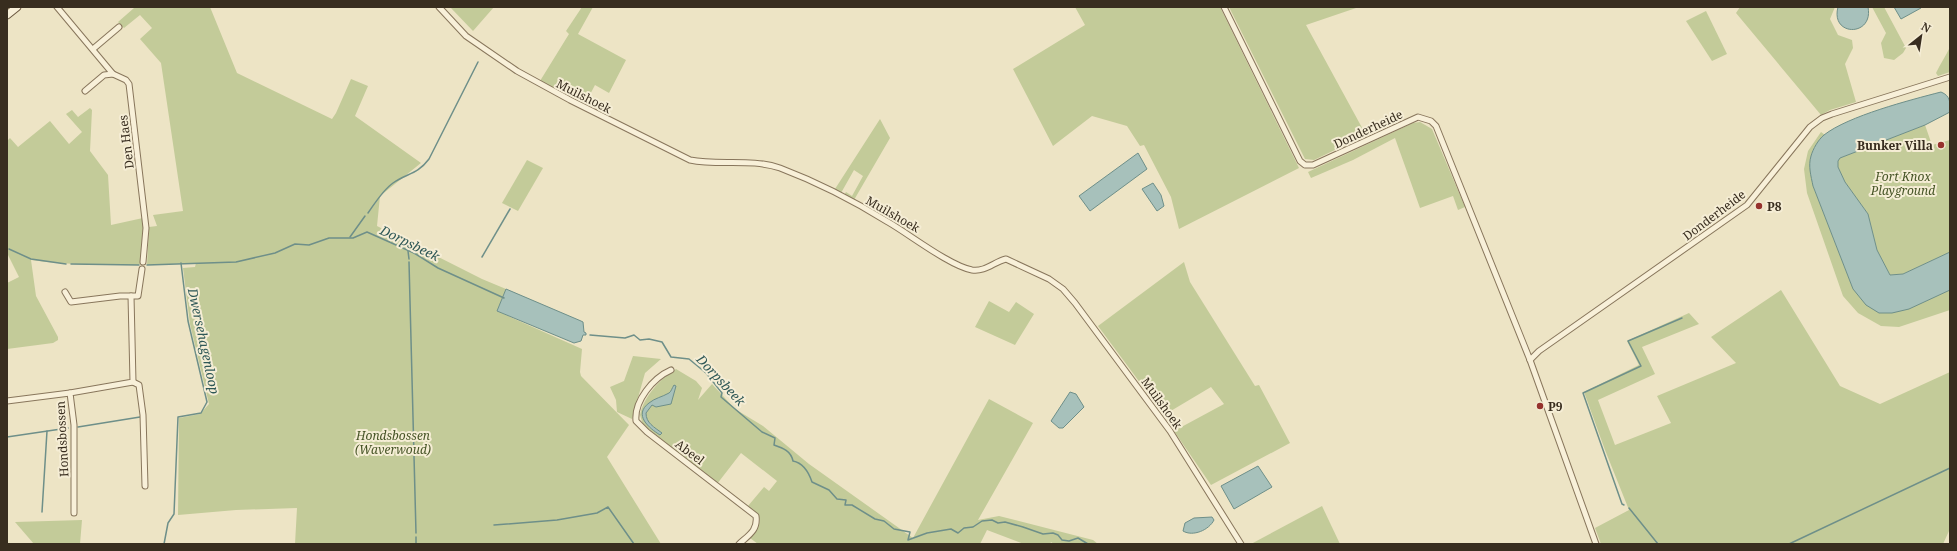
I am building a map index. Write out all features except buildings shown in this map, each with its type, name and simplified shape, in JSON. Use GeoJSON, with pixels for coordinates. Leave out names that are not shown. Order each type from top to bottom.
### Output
{"type":"FeatureCollection","features":[{"type":"Feature","properties":{"kind":"street"},"geometry":{"type":"LineString","coordinates":[[7,15],[17,7]]}},
{"type":"Feature","properties":{"kind":"street","name":"Den Haes"},"geometry":{"type":"LineString","coordinates":[[57,7],[113,74],[126,80],[129,84],[145,218],[146,239],[144,262]]}},
{"type":"Feature","properties":{"kind":"street","name":"Muilshoek"},"geometry":{"type":"LineString","coordinates":[[439,7],[466,36],[517,71],[563,97],[690,160],[701,163],[747,162],[778,168],[842,197],[963,266],[979,270],[1006,259],[1049,279],[1063,289],[1075,303],[1170,431],[1241,544]]}},
{"type":"Feature","properties":{"kind":"street","name":"Donderheide"},"geometry":{"type":"LineString","coordinates":[[1224,7],[1298,157],[1306,165],[1313,165],[1418,117],[1431,121],[1436,126],[1530,360],[1596,544]]}},
{"type":"Feature","properties":{"kind":"street"},"geometry":{"type":"LineString","coordinates":[[92,49],[118,27]]}},
{"type":"Feature","properties":{"kind":"street"},"geometry":{"type":"LineString","coordinates":[[85,90],[104,75],[113,74]]}},
{"type":"Feature","properties":{"kind":"street","name":"Donderheide"},"geometry":{"type":"LineString","coordinates":[[1530,360],[1539,351],[1747,205],[1810,128],[1822,118],[1950,77]]}},
{"type":"Feature","properties":{"kind":"street"},"geometry":{"type":"LineString","coordinates":[[65,292],[72,302],[138,296],[142,269]]}},
{"type":"Feature","properties":{"kind":"street"},"geometry":{"type":"LineString","coordinates":[[131,296],[133,382],[139,385],[143,415],[145,486]]}},
{"type":"Feature","properties":{"kind":"street","name":"Abeel"},"geometry":{"type":"LineString","coordinates":[[671,370],[665,372],[647,390],[637,410],[636,421],[646,432],[756,516],[757,524],[753,531],[739,544]]}},
{"type":"Feature","properties":{"kind":"street","name":"Hondsbossen"},"geometry":{"type":"LineString","coordinates":[[74,513],[74,425],[70,393],[133,382]]}},
{"type":"Feature","properties":{"kind":"street"},"geometry":{"type":"LineString","coordinates":[[7,401],[70,393]]}},
{"type":"Feature","properties":{"kind":"green space","name":"Hondsbossen (Waverwoud)"},"geometry":{"type":"Polygon","coordinates":[[[133,7],[210,7],[237,73],[332,119],[351,79],[368,86],[355,116],[421,163],[380,196],[377,226],[482,279],[506,289],[497,311],[582,349],[581,376],[629,425],[607,457],[661,544],[295,544],[297,508],[236,510],[178,515],[179,418],[200,414],[209,404],[190,324],[183,268],[195,267],[196,263],[147,265],[149,227],[157,226],[153,215],[183,211],[161,63],[140,39],[152,28],[140,15],[124,28],[118,22],[134,8],[133,7]]]}},
{"type":"Feature","properties":{"kind":"green space"},"geometry":{"type":"Polygon","coordinates":[[[450,7],[494,7],[473,31],[450,7]]]}},
{"type":"Feature","properties":{"kind":"green space"},"geometry":{"type":"Polygon","coordinates":[[[582,7],[593,7],[578,34],[626,60],[609,93],[595,85],[585,104],[540,81],[569,34],[566,31],[582,7]]]}},
{"type":"Feature","properties":{"kind":"green space"},"geometry":{"type":"Polygon","coordinates":[[[1075,7],[1220,7],[1299,168],[1179,229],[1171,197],[1144,145],[1140,146],[1127,126],[1092,116],[1053,146],[1013,69],[1085,25],[1075,7]]]}},
{"type":"Feature","properties":{"kind":"green space"},"geometry":{"type":"Polygon","coordinates":[[[1229,7],[1359,7],[1306,25],[1366,135],[1314,160],[1305,159],[1229,7]]]}},
{"type":"Feature","properties":{"kind":"green space"},"geometry":{"type":"Polygon","coordinates":[[[1740,7],[1835,7],[1830,19],[1838,35],[1852,40],[1853,48],[1845,64],[1856,102],[1830,110],[1821,115],[1736,13],[1740,7]]]}},
{"type":"Feature","properties":{"kind":"green space"},"geometry":{"type":"Polygon","coordinates":[[[1872,7],[1884,7],[1906,48],[1903,53],[1894,60],[1884,58],[1881,43],[1886,33],[1872,7]]]}},
{"type":"Feature","properties":{"kind":"green space"},"geometry":{"type":"Polygon","coordinates":[[[1706,11],[1727,54],[1712,61],[1686,21],[1706,11]]]}},
{"type":"Feature","properties":{"kind":"green space"},"geometry":{"type":"Polygon","coordinates":[[[1950,47],[1950,72],[1938,76],[1936,73],[1950,47]]]}},
{"type":"Feature","properties":{"kind":"green space"},"geometry":{"type":"Polygon","coordinates":[[[90,108],[92,110],[90,151],[108,175],[111,225],[143,218],[144,231],[141,262],[139,265],[98,265],[31,260],[36,296],[58,337],[58,340],[53,343],[7,349],[7,283],[19,277],[7,253],[7,141],[10,138],[18,147],[50,121],[69,144],[82,132],[66,114],[72,110],[78,117],[90,108]]]}},
{"type":"Feature","properties":{"kind":"green space"},"geometry":{"type":"Polygon","coordinates":[[[880,119],[890,138],[854,200],[844,195],[846,192],[852,196],[863,176],[854,170],[841,193],[835,189],[880,119]]]}},
{"type":"Feature","properties":{"kind":"green space"},"geometry":{"type":"Polygon","coordinates":[[[1420,122],[1432,129],[1465,207],[1458,210],[1453,196],[1420,208],[1395,138],[1353,160],[1311,178],[1308,172],[1413,123],[1420,122]]]}},
{"type":"Feature","properties":{"kind":"green space","name":"Fort Knox Playground"},"geometry":{"type":"Polygon","coordinates":[[[1925,125],[1932,145],[1950,140],[1950,252],[1903,274],[1890,275],[1877,250],[1868,214],[1845,182],[1838,167],[1838,161],[1840,158],[1925,125]]]}},
{"type":"Feature","properties":{"kind":"green space"},"geometry":{"type":"Polygon","coordinates":[[[1821,132],[1825,135],[1814,148],[1813,186],[1853,289],[1879,313],[1898,311],[1924,302],[1950,290],[1950,310],[1899,327],[1881,326],[1858,313],[1843,296],[1807,193],[1804,169],[1808,151],[1821,132]]]}},
{"type":"Feature","properties":{"kind":"green space"},"geometry":{"type":"Polygon","coordinates":[[[527,160],[543,168],[518,211],[502,203],[527,160]]]}},
{"type":"Feature","properties":{"kind":"green space"},"geometry":{"type":"Polygon","coordinates":[[[1184,262],[1190,282],[1255,386],[1259,385],[1290,443],[1211,485],[1174,431],[1224,404],[1211,387],[1164,415],[1098,326],[1184,262]]]}},
{"type":"Feature","properties":{"kind":"green space"},"geometry":{"type":"Polygon","coordinates":[[[1781,290],[1840,386],[1880,404],[1950,372],[1950,531],[1943,544],[1601,544],[1595,528],[1629,510],[1584,392],[1639,365],[1627,341],[1689,313],[1699,324],[1642,347],[1655,374],[1598,400],[1615,445],[1671,423],[1657,396],[1736,363],[1711,337],[1781,290]]]}},
{"type":"Feature","properties":{"kind":"green space"},"geometry":{"type":"Polygon","coordinates":[[[989,301],[1009,312],[1016,302],[1034,314],[1015,345],[975,327],[989,301]]]}},
{"type":"Feature","properties":{"kind":"green space"},"geometry":{"type":"Polygon","coordinates":[[[633,356],[661,359],[645,373],[632,419],[617,412],[616,400],[610,387],[624,381],[633,356]]]}},
{"type":"Feature","properties":{"kind":"green space"},"geometry":{"type":"Polygon","coordinates":[[[676,369],[696,381],[702,388],[698,400],[712,384],[735,409],[763,426],[809,464],[913,538],[989,399],[1033,423],[978,520],[999,516],[1093,540],[1098,544],[1054,544],[1051,542],[1050,544],[1024,544],[987,530],[980,544],[758,544],[750,538],[759,524],[759,517],[748,506],[764,487],[769,491],[777,481],[741,453],[717,484],[643,425],[640,415],[645,401],[659,383],[676,369]]]}},
{"type":"Feature","properties":{"kind":"green space"},"geometry":{"type":"Polygon","coordinates":[[[1322,506],[1340,544],[1251,544],[1322,506]]]}},
{"type":"Feature","properties":{"kind":"green space"},"geometry":{"type":"Polygon","coordinates":[[[82,520],[80,544],[34,544],[15,522],[82,520]]]}},
{"type":"Feature","properties":{"kind":"water"},"geometry":{"type":"Polygon","coordinates":[[[1838,7],[1868,7],[1868,17],[1865,24],[1852,30],[1846,28],[1840,24],[1837,17],[1838,7]]]}},
{"type":"Feature","properties":{"kind":"water"},"geometry":{"type":"Polygon","coordinates":[[[1894,7],[1920,7],[1921,8],[1901,19],[1894,7]]]}},
{"type":"Feature","properties":{"kind":"water"},"geometry":{"type":"Polygon","coordinates":[[[1941,92],[1948,98],[1950,103],[1950,112],[1925,125],[1840,158],[1838,161],[1838,167],[1845,182],[1868,214],[1877,250],[1890,275],[1903,274],[1950,252],[1950,290],[1909,309],[1892,313],[1879,313],[1866,305],[1853,289],[1813,186],[1810,167],[1811,156],[1816,145],[1824,135],[1848,121],[1880,109],[1941,92]]]}},
{"type":"Feature","properties":{"kind":"water"},"geometry":{"type":"Polygon","coordinates":[[[1138,153],[1147,169],[1090,211],[1079,196],[1138,153]]]}},
{"type":"Feature","properties":{"kind":"water"},"geometry":{"type":"Polygon","coordinates":[[[1153,183],[1161,195],[1164,206],[1157,211],[1142,189],[1153,183]]]}},
{"type":"Feature","properties":{"kind":"water"},"geometry":{"type":"Polygon","coordinates":[[[506,289],[583,322],[584,332],[586,335],[583,335],[581,341],[574,343],[497,311],[506,289]]]}},
{"type":"Feature","properties":{"kind":"water"},"geometry":{"type":"Polygon","coordinates":[[[674,385],[676,386],[671,404],[656,407],[652,405],[646,413],[647,420],[653,427],[662,433],[660,435],[647,425],[644,421],[642,412],[651,401],[670,392],[674,385]]]}},
{"type":"Feature","properties":{"kind":"water"},"geometry":{"type":"Polygon","coordinates":[[[1070,392],[1076,394],[1084,407],[1063,428],[1059,428],[1051,421],[1070,392]]]}},
{"type":"Feature","properties":{"kind":"water"},"geometry":{"type":"Polygon","coordinates":[[[1258,466],[1272,487],[1234,509],[1221,486],[1258,466]]]}},
{"type":"Feature","properties":{"kind":"water"},"geometry":{"type":"Polygon","coordinates":[[[1212,517],[1214,520],[1212,524],[1200,532],[1187,533],[1183,531],[1185,523],[1194,518],[1212,517]]]}},
{"type":"Feature","properties":{"kind":"waterway"},"geometry":{"type":"LineString","coordinates":[[368,213],[389,186],[416,171],[429,159],[478,62]]}},
{"type":"Feature","properties":{"kind":"waterway"},"geometry":{"type":"LineString","coordinates":[[482,257],[510,209]]}},
{"type":"Feature","properties":{"kind":"waterway"},"geometry":{"type":"LineString","coordinates":[[350,237],[365,216]]}},
{"type":"Feature","properties":{"kind":"waterway","name":"Dorpsbeek"},"geometry":{"type":"LineString","coordinates":[[147,265],[236,262],[275,253],[295,244],[309,245],[329,238],[353,238],[367,232],[414,253],[438,268],[504,298]]}},
{"type":"Feature","properties":{"kind":"waterway","name":"Dorpsbeek"},"geometry":{"type":"LineString","coordinates":[[9,249],[31,259],[66,264]]}},
{"type":"Feature","properties":{"kind":"waterway","name":"Dorpsbeek"},"geometry":{"type":"LineString","coordinates":[[408,251],[409,259]]}},
{"type":"Feature","properties":{"kind":"waterway"},"geometry":{"type":"LineString","coordinates":[[409,262],[416,533]]}},
{"type":"Feature","properties":{"kind":"waterway","name":"Dwersehagenloop"},"geometry":{"type":"LineString","coordinates":[[164,544],[168,523],[174,514],[178,417],[201,413],[207,402],[188,321],[181,263]]}},
{"type":"Feature","properties":{"kind":"waterway","name":"Dorpsbeek"},"geometry":{"type":"LineString","coordinates":[[71,264],[139,265]]}},
{"type":"Feature","properties":{"kind":"waterway"},"geometry":{"type":"LineString","coordinates":[[1624,505],[1622,504],[1583,393],[1641,366],[1628,341],[1682,318]]}},
{"type":"Feature","properties":{"kind":"waterway","name":"Dorpsbeek"},"geometry":{"type":"LineString","coordinates":[[590,335],[625,338],[634,335],[640,340],[649,339],[662,342],[671,357],[689,359],[706,373],[722,393],[721,397],[762,432],[775,438],[774,445],[788,452],[793,461],[797,462],[805,469],[812,482],[829,490],[837,499],[846,500],[845,505],[852,505],[875,519],[884,521],[894,529],[910,532],[908,540],[927,533],[951,529],[958,533],[964,528],[973,527],[982,521],[992,520],[998,523],[1005,522],[1043,534],[1053,533],[1058,535],[1062,540],[1069,541],[1078,538],[1088,544]]}},
{"type":"Feature","properties":{"kind":"waterway","name":"Dwersehagenloop"},"geometry":{"type":"LineString","coordinates":[[78,427],[140,417]]}},
{"type":"Feature","properties":{"kind":"waterway"},"geometry":{"type":"LineString","coordinates":[[7,437],[68,428]]}},
{"type":"Feature","properties":{"kind":"waterway"},"geometry":{"type":"LineString","coordinates":[[42,512],[47,431]]}},
{"type":"Feature","properties":{"kind":"waterway"},"geometry":{"type":"LineString","coordinates":[[1789,544],[1950,468]]}},
{"type":"Feature","properties":{"kind":"waterway"},"geometry":{"type":"LineString","coordinates":[[494,525],[557,520],[597,513],[608,507],[634,544]]}},
{"type":"Feature","properties":{"kind":"waterway"},"geometry":{"type":"LineString","coordinates":[[1629,508],[1658,544]]}},
{"type":"Feature","properties":{"kind":"waterway"},"geometry":{"type":"LineString","coordinates":[[416,537],[416,544]]}},
{"type":"Feature","properties":{"kind":"place","name":"Bunker Villa"},"geometry":{"type":"Point","coordinates":[1941,145]}},
{"type":"Feature","properties":{"kind":"place","name":"P8"},"geometry":{"type":"Point","coordinates":[1759,206]}},
{"type":"Feature","properties":{"kind":"place","name":"P9"},"geometry":{"type":"Point","coordinates":[1540,406]}}]}
